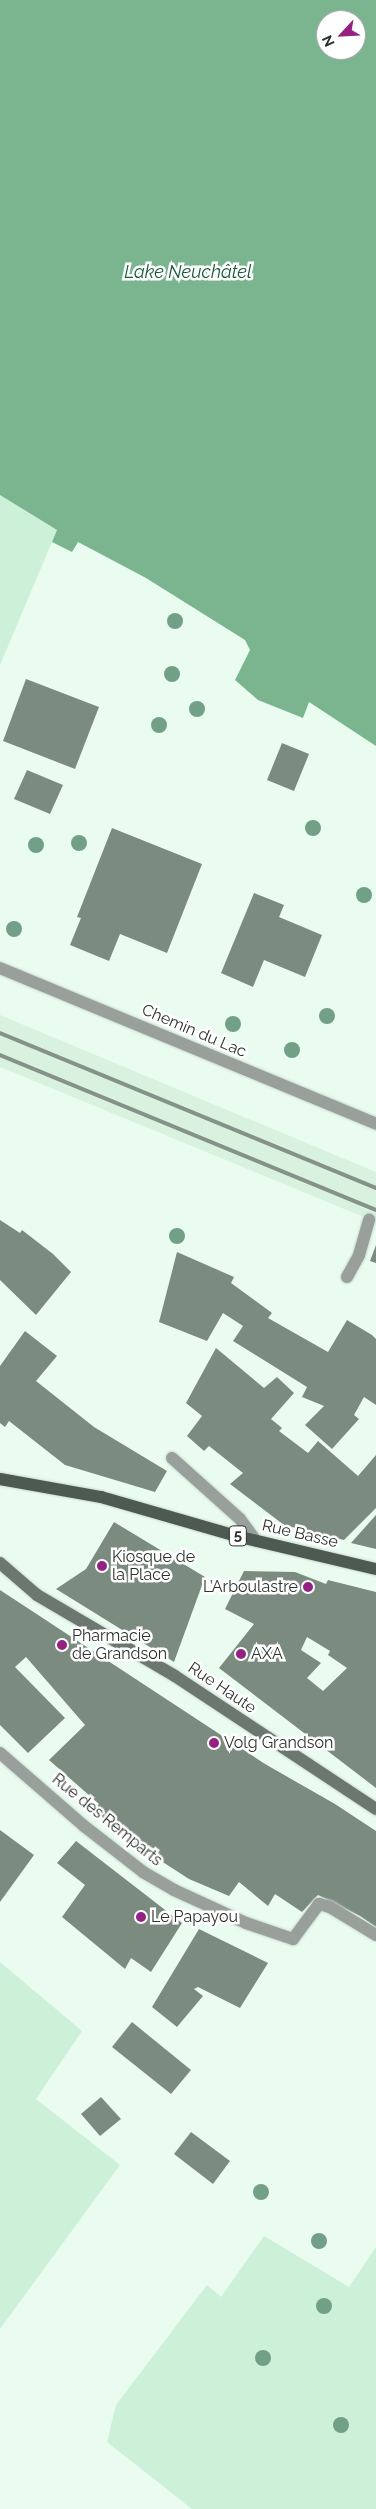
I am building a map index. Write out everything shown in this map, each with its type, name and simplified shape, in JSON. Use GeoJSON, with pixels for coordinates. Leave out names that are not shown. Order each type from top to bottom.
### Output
{"type":"FeatureCollection","features":[{"type":"Feature","properties":{"kind":"main road","name":"Rue Basse"},"geometry":{"type":"LineString","coordinates":[[0,1479],[101,1497],[256,1541],[376,1569]]}},
{"type":"Feature","properties":{"kind":"street","name":"Chemin du Lac"},"geometry":{"type":"LineString","coordinates":[[0,968],[376,1124]]}},
{"type":"Feature","properties":{"kind":"street"},"geometry":{"type":"LineString","coordinates":[[347,1277],[359,1255],[369,1219]]}},
{"type":"Feature","properties":{"kind":"street"},"geometry":{"type":"LineString","coordinates":[[172,1458],[240,1519],[256,1541]]}},
{"type":"Feature","properties":{"kind":"street","name":"Rue Haute"},"geometry":{"type":"LineString","coordinates":[[0,1563],[37,1595],[175,1676],[376,1809]]}},
{"type":"Feature","properties":{"kind":"street","name":"Rue des Remparts"},"geometry":{"type":"LineString","coordinates":[[0,1753],[84,1826],[143,1872],[174,1890],[246,1923],[293,1939],[319,1904],[330,1906],[376,1935]]}},
{"type":"Feature","properties":{"kind":"shaded area"},"geometry":{"type":"Polygon","coordinates":[[[0,495],[57,530],[0,665],[0,495]]]}},
{"type":"Feature","properties":{"kind":"shaded area"},"geometry":{"type":"Polygon","coordinates":[[[0,1015],[376,1172],[376,1222],[0,1067],[0,1015]]]}},
{"type":"Feature","properties":{"kind":"shaded area"},"geometry":{"type":"Polygon","coordinates":[[[0,1962],[82,2031],[36,2099],[120,2165],[0,2329],[0,1962]]]}},
{"type":"Feature","properties":{"kind":"shaded area"},"geometry":{"type":"Polygon","coordinates":[[[264,2236],[349,2287],[376,2247],[376,2509],[192,2509],[107,2442],[116,2405],[207,2285],[221,2297],[264,2236]]]}},
{"type":"Feature","properties":{"kind":"water","name":"Lake Neuchâtel"},"geometry":{"type":"Polygon","coordinates":[[[0,0],[376,0],[376,746],[309,702],[303,718],[258,700],[235,680],[250,650],[245,640],[146,578],[78,542],[72,552],[52,542],[57,530],[0,495],[0,0]]]}},
{"type":"Feature","properties":{"kind":"building"},"geometry":{"type":"Polygon","coordinates":[[[26,679],[99,707],[75,769],[3,741],[26,679]]]}},
{"type":"Feature","properties":{"kind":"building"},"geometry":{"type":"Polygon","coordinates":[[[282,743],[309,754],[294,791],[267,780],[282,743]]]}},
{"type":"Feature","properties":{"kind":"building"},"geometry":{"type":"Polygon","coordinates":[[[27,770],[63,785],[50,814],[14,799],[27,770]]]}},
{"type":"Feature","properties":{"kind":"building"},"geometry":{"type":"Polygon","coordinates":[[[112,828],[202,864],[167,953],[120,934],[109,961],[70,945],[81,918],[77,917],[112,828]]]}},
{"type":"Feature","properties":{"kind":"building"},"geometry":{"type":"Polygon","coordinates":[[[254,893],[284,905],[279,917],[322,935],[305,977],[264,960],[253,987],[221,973],[254,893]]]}},
{"type":"Feature","properties":{"kind":"building"},"geometry":{"type":"Polygon","coordinates":[[[0,1220],[20,1233],[22,1230],[53,1254],[71,1272],[36,1315],[0,1280],[0,1220]]]}},
{"type":"Feature","properties":{"kind":"building"},"geometry":{"type":"Polygon","coordinates":[[[376,1245],[376,1263],[370,1261],[376,1245]]]}},
{"type":"Feature","properties":{"kind":"building"},"geometry":{"type":"Polygon","coordinates":[[[177,1252],[234,1277],[231,1283],[272,1313],[268,1318],[328,1352],[347,1320],[372,1335],[376,1339],[376,1405],[364,1397],[354,1415],[359,1419],[332,1449],[305,1425],[324,1406],[302,1397],[307,1387],[233,1341],[243,1326],[223,1313],[207,1341],[159,1322],[177,1252]]]}},
{"type":"Feature","properties":{"kind":"building"},"geometry":{"type":"Polygon","coordinates":[[[25,1331],[57,1356],[36,1381],[94,1427],[167,1471],[155,1492],[65,1465],[9,1421],[5,1427],[0,1423],[0,1366],[25,1331]]]}},
{"type":"Feature","properties":{"kind":"building"},"geometry":{"type":"Polygon","coordinates":[[[216,1348],[264,1388],[277,1377],[294,1393],[271,1419],[282,1428],[279,1431],[308,1453],[318,1441],[358,1476],[376,1455],[376,1508],[344,1540],[284,1525],[230,1484],[243,1473],[209,1446],[204,1451],[187,1436],[202,1416],[186,1403],[216,1348]]]}},
{"type":"Feature","properties":{"kind":"building"},"geometry":{"type":"Polygon","coordinates":[[[376,1515],[376,1549],[351,1543],[376,1515]]]}},
{"type":"Feature","properties":{"kind":"building"},"geometry":{"type":"Polygon","coordinates":[[[114,1522],[205,1577],[174,1662],[56,1589],[86,1569],[114,1522]]]}},
{"type":"Feature","properties":{"kind":"building"},"geometry":{"type":"Polygon","coordinates":[[[244,1571],[295,1572],[326,1584],[328,1580],[376,1592],[376,1788],[219,1668],[254,1624],[225,1609],[244,1571]],[[307,1637],[301,1650],[321,1663],[307,1678],[323,1691],[347,1668],[328,1655],[330,1651],[307,1637]]]}},
{"type":"Feature","properties":{"kind":"building"},"geometry":{"type":"Polygon","coordinates":[[[0,1590],[265,1764],[335,1804],[376,1831],[376,1927],[360,1916],[318,1895],[302,1912],[275,1894],[268,1906],[239,1882],[229,1896],[189,1879],[127,1839],[93,1809],[99,1804],[49,1760],[85,1725],[26,1657],[15,1667],[65,1718],[28,1753],[0,1725],[0,1590]]]}},
{"type":"Feature","properties":{"kind":"building"},"geometry":{"type":"Polygon","coordinates":[[[0,1830],[34,1855],[0,1902],[0,1830]]]}},
{"type":"Feature","properties":{"kind":"building"},"geometry":{"type":"Polygon","coordinates":[[[76,1841],[182,1923],[151,1972],[131,1958],[125,1969],[62,1917],[85,1885],[57,1863],[76,1841]]]}},
{"type":"Feature","properties":{"kind":"building"},"geometry":{"type":"Polygon","coordinates":[[[199,1929],[268,1963],[240,2008],[198,1987],[194,1989],[203,1996],[177,2027],[152,2007],[199,1929]]]}},
{"type":"Feature","properties":{"kind":"building"},"geometry":{"type":"Polygon","coordinates":[[[132,2022],[191,2070],[171,2094],[112,2047],[132,2022]]]}},
{"type":"Feature","properties":{"kind":"building"},"geometry":{"type":"Polygon","coordinates":[[[101,2097],[121,2119],[100,2136],[81,2114],[101,2097]]]}},
{"type":"Feature","properties":{"kind":"building"},"geometry":{"type":"Polygon","coordinates":[[[191,2132],[230,2161],[213,2184],[174,2154],[191,2132]]]}},
{"type":"Feature","properties":{"kind":"railway"},"geometry":{"type":"LineString","coordinates":[[0,1033],[376,1188]]}},
{"type":"Feature","properties":{"kind":"railway"},"geometry":{"type":"LineString","coordinates":[[0,1055],[376,1210]]}},
{"type":"Feature","properties":{"kind":"place","name":"Kiosque de la Place"},"geometry":{"type":"Point","coordinates":[102,1566]}},
{"type":"Feature","properties":{"kind":"place","name":"L’Arboulastre"},"geometry":{"type":"Point","coordinates":[308,1587]}},
{"type":"Feature","properties":{"kind":"place","name":"Pharmacie de Grandson"},"geometry":{"type":"Point","coordinates":[62,1645]}},
{"type":"Feature","properties":{"kind":"place","name":"AXA"},"geometry":{"type":"Point","coordinates":[241,1654]}},
{"type":"Feature","properties":{"kind":"place","name":"Volg Grandson"},"geometry":{"type":"Point","coordinates":[214,1743]}},
{"type":"Feature","properties":{"kind":"place","name":"Le Papayou"},"geometry":{"type":"Point","coordinates":[141,1917]}}]}
